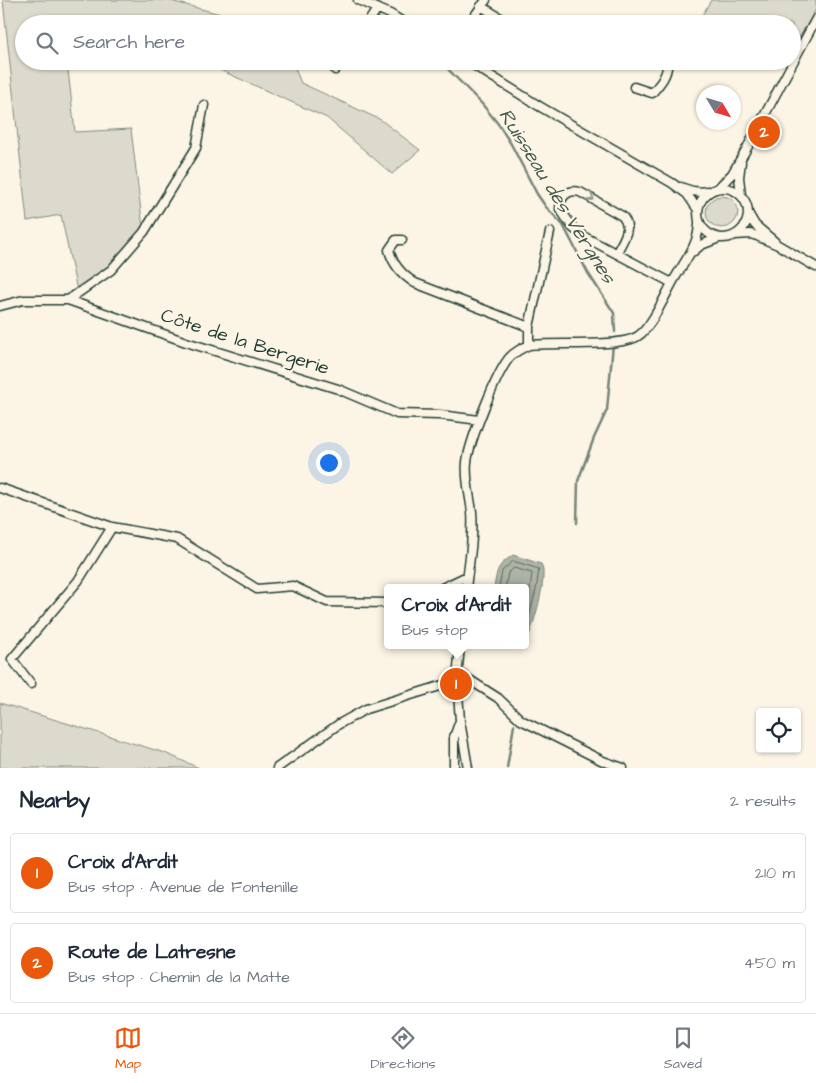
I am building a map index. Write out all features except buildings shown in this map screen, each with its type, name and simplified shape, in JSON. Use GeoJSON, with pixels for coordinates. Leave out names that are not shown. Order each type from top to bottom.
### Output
{"type":"FeatureCollection","features":[{"type":"Feature","properties":{"kind":"street"},"geometry":{"type":"LineString","coordinates":[[358,0],[370,2],[377,9],[392,15]]}},
{"type":"Feature","properties":{"kind":"street"},"geometry":{"type":"LineString","coordinates":[[475,15],[484,3],[499,15]]}},
{"type":"Feature","properties":{"kind":"street"},"geometry":{"type":"LineString","coordinates":[[373,15],[377,9]]}},
{"type":"Feature","properties":{"kind":"street"},"geometry":{"type":"LineString","coordinates":[[801,47],[816,19]]}},
{"type":"Feature","properties":{"kind":"street"},"geometry":{"type":"LineString","coordinates":[[481,70],[539,106],[672,183],[687,194],[698,210]]}},
{"type":"Feature","properties":{"kind":"street"},"geometry":{"type":"LineString","coordinates":[[634,87],[652,93],[662,82],[667,70]]}},
{"type":"Feature","properties":{"kind":"street"},"geometry":{"type":"LineString","coordinates":[[672,183],[700,192],[710,191],[719,187],[732,174],[788,70]]}},
{"type":"Feature","properties":{"kind":"street"},"geometry":{"type":"LineString","coordinates":[[68,300],[111,270],[144,232],[196,148],[204,105]]}},
{"type":"Feature","properties":{"kind":"street"},"geometry":{"type":"LineString","coordinates":[[741,195],[740,166],[746,148]]}},
{"type":"Feature","properties":{"kind":"street"},"geometry":{"type":"LineString","coordinates":[[719,187],[727,187],[737,191],[747,203],[748,213],[745,226],[735,235]]}},
{"type":"Feature","properties":{"kind":"street"},"geometry":{"type":"LineString","coordinates":[[617,252],[628,226],[622,216],[574,190],[562,197],[560,209],[573,228],[583,236],[617,252],[672,283]]}},
{"type":"Feature","properties":{"kind":"street"},"geometry":{"type":"LineString","coordinates":[[466,584],[472,529],[472,512],[466,478],[467,461],[479,420],[504,366],[509,358],[520,349],[529,345],[617,343],[639,336],[654,317],[695,245],[698,233],[698,210],[701,200],[710,191]]}},
{"type":"Feature","properties":{"kind":"street"},"geometry":{"type":"LineString","coordinates":[[748,213],[755,224],[778,245]]}},
{"type":"Feature","properties":{"kind":"street"},"geometry":{"type":"LineString","coordinates":[[699,220],[701,226],[709,234],[720,238]]}},
{"type":"Feature","properties":{"kind":"street"},"geometry":{"type":"LineString","coordinates":[[529,345],[529,327],[550,232]]}},
{"type":"Feature","properties":{"kind":"street"},"geometry":{"type":"LineString","coordinates":[[689,256],[701,245],[720,238],[751,234],[778,245],[816,267]]}},
{"type":"Feature","properties":{"kind":"street"},"geometry":{"type":"LineString","coordinates":[[402,240],[396,240],[389,250],[391,260],[407,278],[415,283],[529,327]]}},
{"type":"Feature","properties":{"kind":"street","name":"Côte de la Bergerie"},"geometry":{"type":"LineString","coordinates":[[0,306],[24,300],[68,300],[186,342],[338,389],[398,414],[440,415],[479,420]]}},
{"type":"Feature","properties":{"kind":"street"},"geometry":{"type":"LineString","coordinates":[[0,488],[112,527],[177,539],[257,589],[293,586],[327,602],[384,603]]}},
{"type":"Feature","properties":{"kind":"street"},"geometry":{"type":"LineString","coordinates":[[31,684],[12,659],[78,581],[112,527]]}},
{"type":"Feature","properties":{"kind":"street"},"geometry":{"type":"LineString","coordinates":[[450,584],[467,576]]}},
{"type":"Feature","properties":{"kind":"street"},"geometry":{"type":"LineString","coordinates":[[460,649],[457,679],[460,721],[468,768]]}},
{"type":"Feature","properties":{"kind":"street"},"geometry":{"type":"LineString","coordinates":[[277,768],[339,724],[366,709],[453,682],[462,675],[476,686],[498,698],[521,720],[603,761],[623,768]]}},
{"type":"Feature","properties":{"kind":"street"},"geometry":{"type":"LineString","coordinates":[[454,768],[454,738],[460,721]]}},
{"type":"Feature","properties":{"kind":"shaded area"},"geometry":{"type":"Polygon","coordinates":[[[3,0],[167,0],[224,15],[15,15],[15,70],[68,70],[75,132],[131,129],[143,228],[108,269],[77,291],[61,215],[27,221],[3,0]]]}},
{"type":"Feature","properties":{"kind":"shaded area"},"geometry":{"type":"Polygon","coordinates":[[[711,0],[816,0],[816,9],[801,35],[801,15],[702,15],[711,0]]]}},
{"type":"Feature","properties":{"kind":"shaded area"},"geometry":{"type":"Polygon","coordinates":[[[220,70],[296,70],[301,83],[381,120],[420,150],[392,174],[327,118],[220,70]]]}},
{"type":"Feature","properties":{"kind":"shaded area"},"geometry":{"type":"Polygon","coordinates":[[[722,196],[734,200],[738,212],[734,224],[722,228],[710,224],[706,212],[710,200],[722,196]]]}},
{"type":"Feature","properties":{"kind":"shaded area"},"geometry":{"type":"Polygon","coordinates":[[[0,703],[165,753],[199,768],[0,768],[0,703]]]}},
{"type":"Feature","properties":{"kind":"water"},"geometry":{"type":"Polygon","coordinates":[[[513,555],[541,564],[543,579],[539,604],[529,635],[529,584],[495,584],[499,568],[513,555]]]}},
{"type":"Feature","properties":{"kind":"waterway","name":"Ruisseau des Vergnes"},"geometry":{"type":"LineString","coordinates":[[449,70],[482,104],[499,125],[537,194],[563,225],[588,273],[614,313],[615,332]]}},
{"type":"Feature","properties":{"kind":"waterway","name":"Ruisseau des Vergnes"},"geometry":{"type":"LineString","coordinates":[[577,523],[578,481],[607,410],[613,344]]}},
{"type":"Feature","properties":{"kind":"waterway","name":"Ruisseau des Vergnes"},"geometry":{"type":"LineString","coordinates":[[507,768],[514,725]]}},
{"type":"Feature","properties":{"kind":"place","name":"Route de Latresne"},"geometry":{"type":"Point","coordinates":[764,132]}},
{"type":"Feature","properties":{"kind":"place","name":"Croix d'Ardit"},"geometry":{"type":"Point","coordinates":[456,684]}}]}
